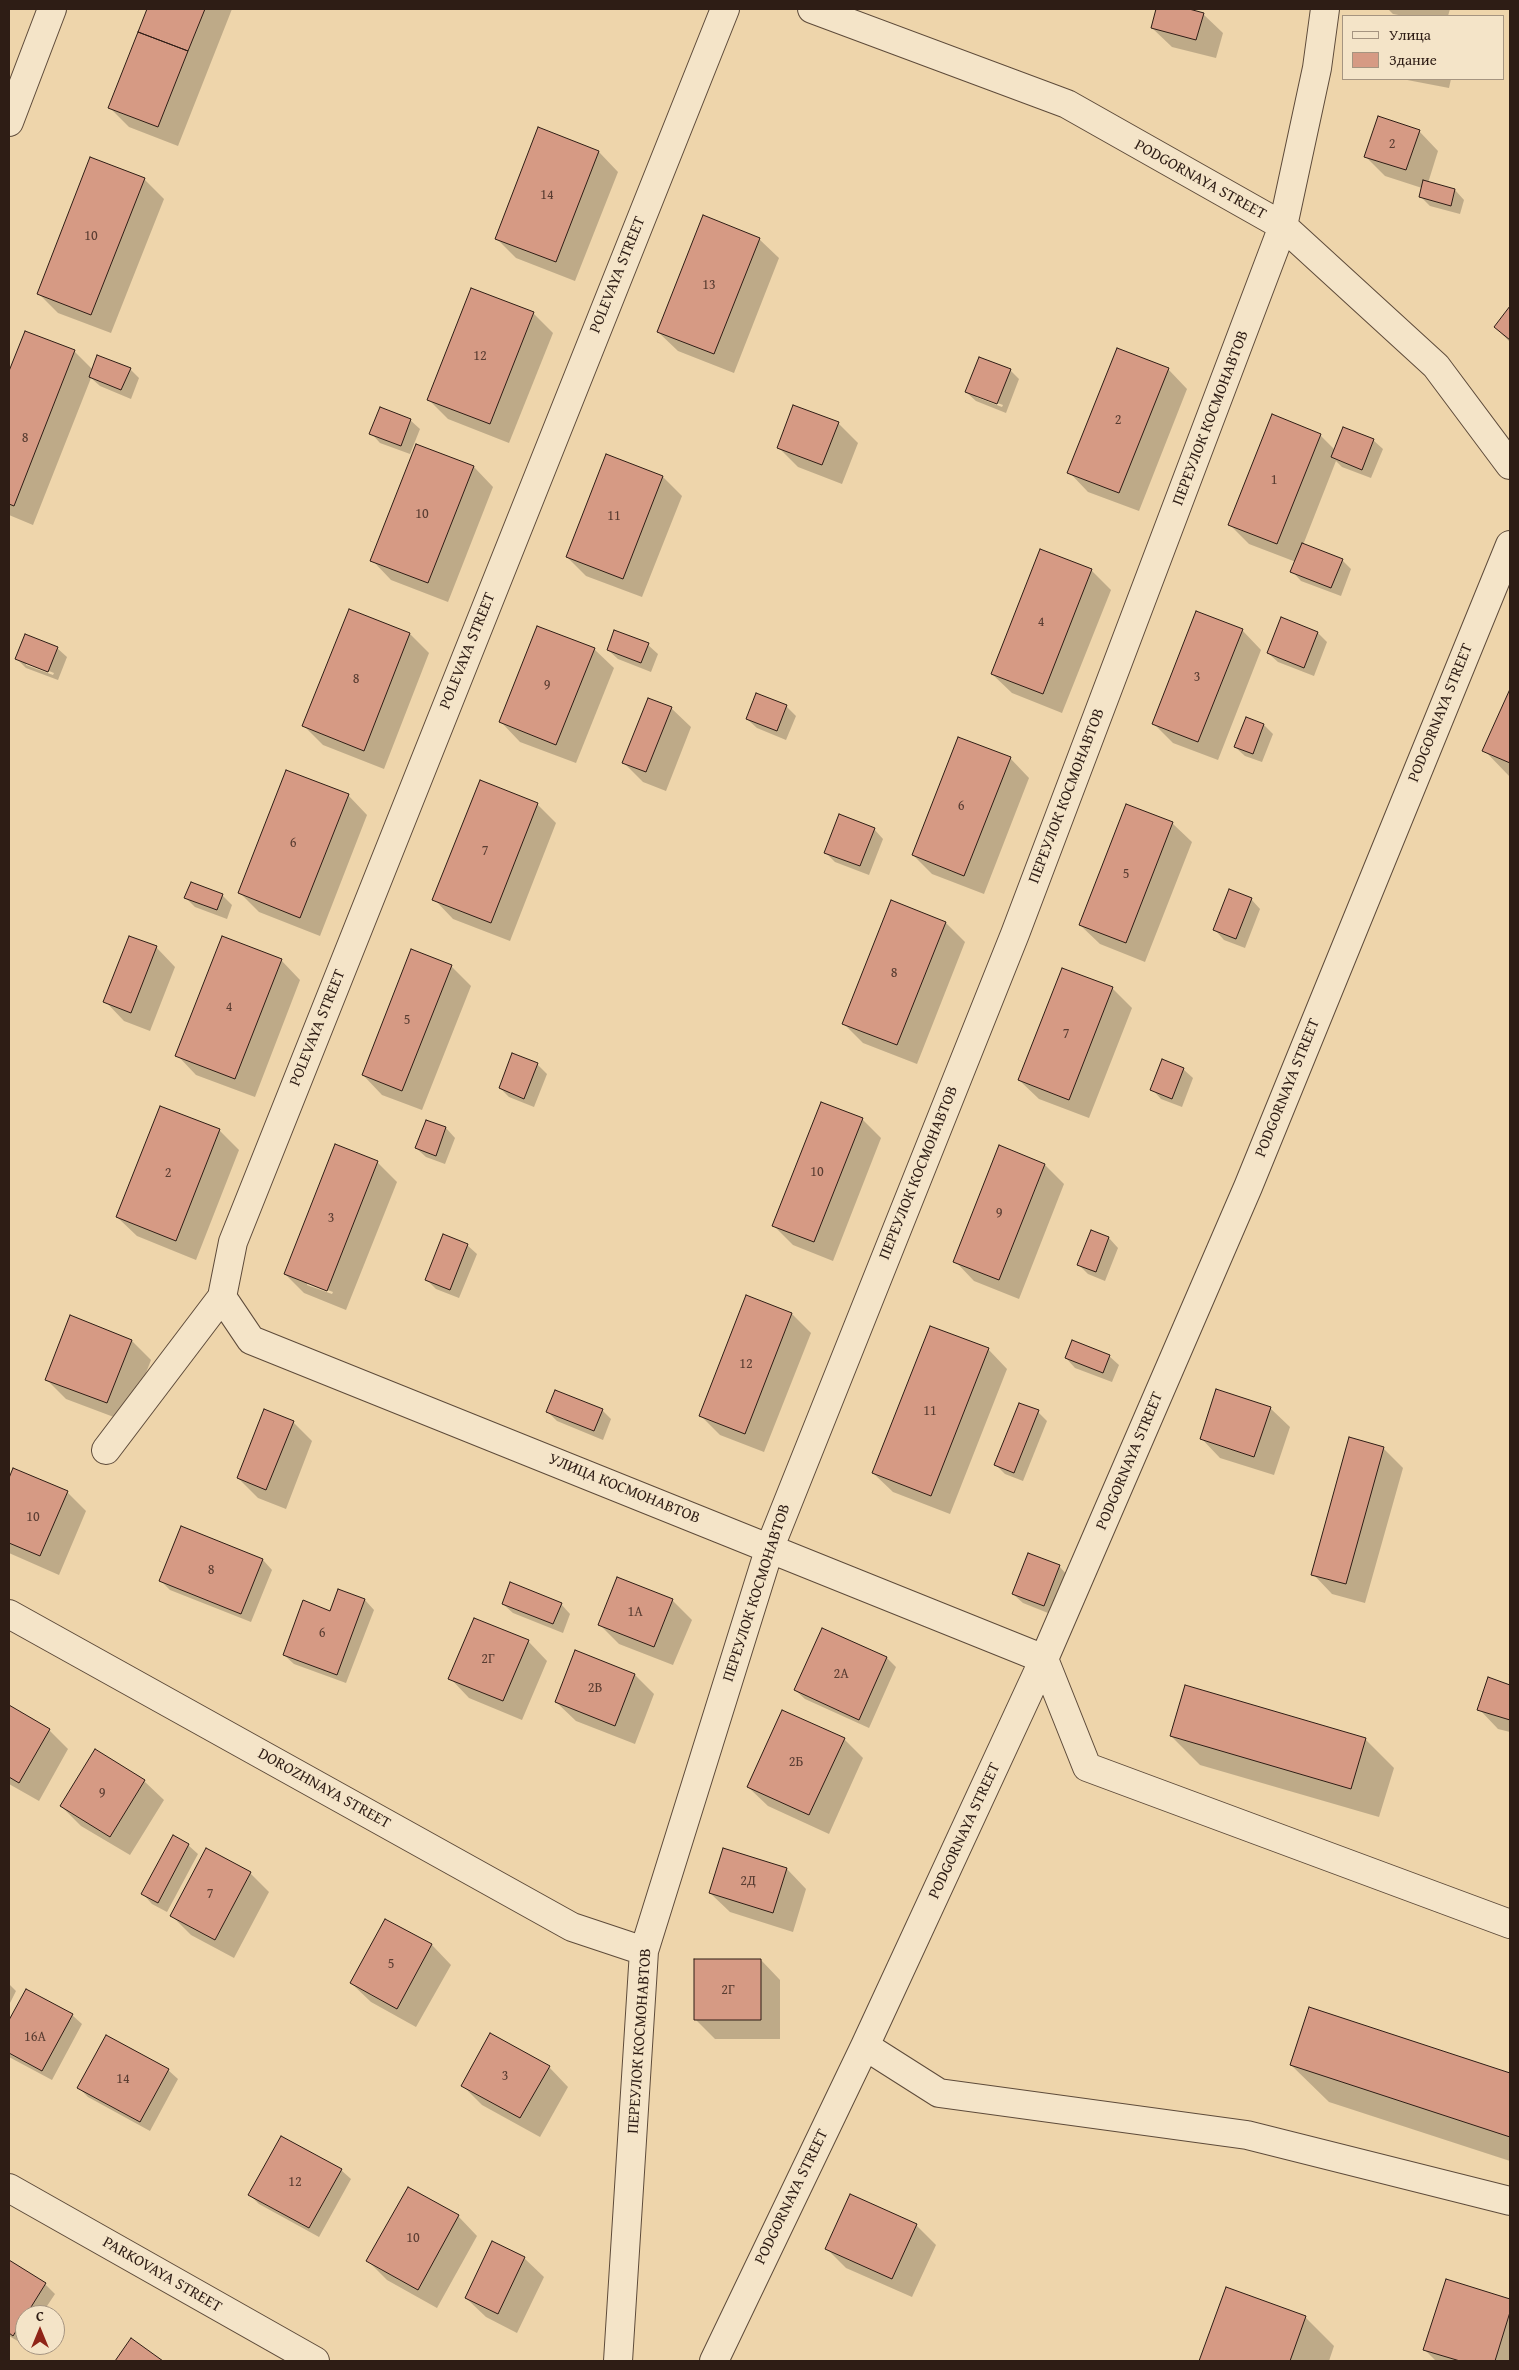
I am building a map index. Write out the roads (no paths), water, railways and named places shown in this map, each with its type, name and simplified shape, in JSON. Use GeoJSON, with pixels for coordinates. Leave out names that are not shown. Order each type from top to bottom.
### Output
{"type":"FeatureCollection","features":[{"type":"Feature","properties":{"kind":"street"},"geometry":{"type":"LineString","coordinates":[[9,122],[52,9]]}},
{"type":"Feature","properties":{"kind":"street","name":"POLEVAYA STREET"},"geometry":{"type":"LineString","coordinates":[[222,1297],[233,1242],[725,9]]}},
{"type":"Feature","properties":{"kind":"street","name":"PODGORNAYA STREET"},"geometry":{"type":"LineString","coordinates":[[812,9],[1067,104],[1283,226],[1436,366],[1510,465]]}},
{"type":"Feature","properties":{"kind":"street","name":"ПЕРЕУЛОК КОСМОНАВТОВ"},"geometry":{"type":"LineString","coordinates":[[618,2361],[644,1951],[770,1547],[1015,934],[1283,226],[1316,68],[1325,9]]}},
{"type":"Feature","properties":{"kind":"street","name":"PODGORNAYA STREET"},"geometry":{"type":"LineString","coordinates":[[714,2361],[865,2046],[1044,1660],[1248,1187],[1510,545]]}},
{"type":"Feature","properties":{"kind":"street"},"geometry":{"type":"LineString","coordinates":[[106,1450],[222,1297]]}},
{"type":"Feature","properties":{"kind":"street","name":"УЛИЦА КОСМОНАВТОВ"},"geometry":{"type":"LineString","coordinates":[[222,1297],[251,1340],[770,1547],[1044,1660]]}},
{"type":"Feature","properties":{"kind":"street","name":"DOROZHNAYA STREET"},"geometry":{"type":"LineString","coordinates":[[9,1614],[572,1927],[644,1951]]}},
{"type":"Feature","properties":{"kind":"street"},"geometry":{"type":"LineString","coordinates":[[1044,1660],[1087,1767],[1510,1924]]}},
{"type":"Feature","properties":{"kind":"street"},"geometry":{"type":"LineString","coordinates":[[865,2046],[940,2093],[1247,2135],[1510,2202]]}},
{"type":"Feature","properties":{"kind":"street","name":"PARKOVAYA STREET"},"geometry":{"type":"LineString","coordinates":[[9,2188],[315,2361]]}}]}
